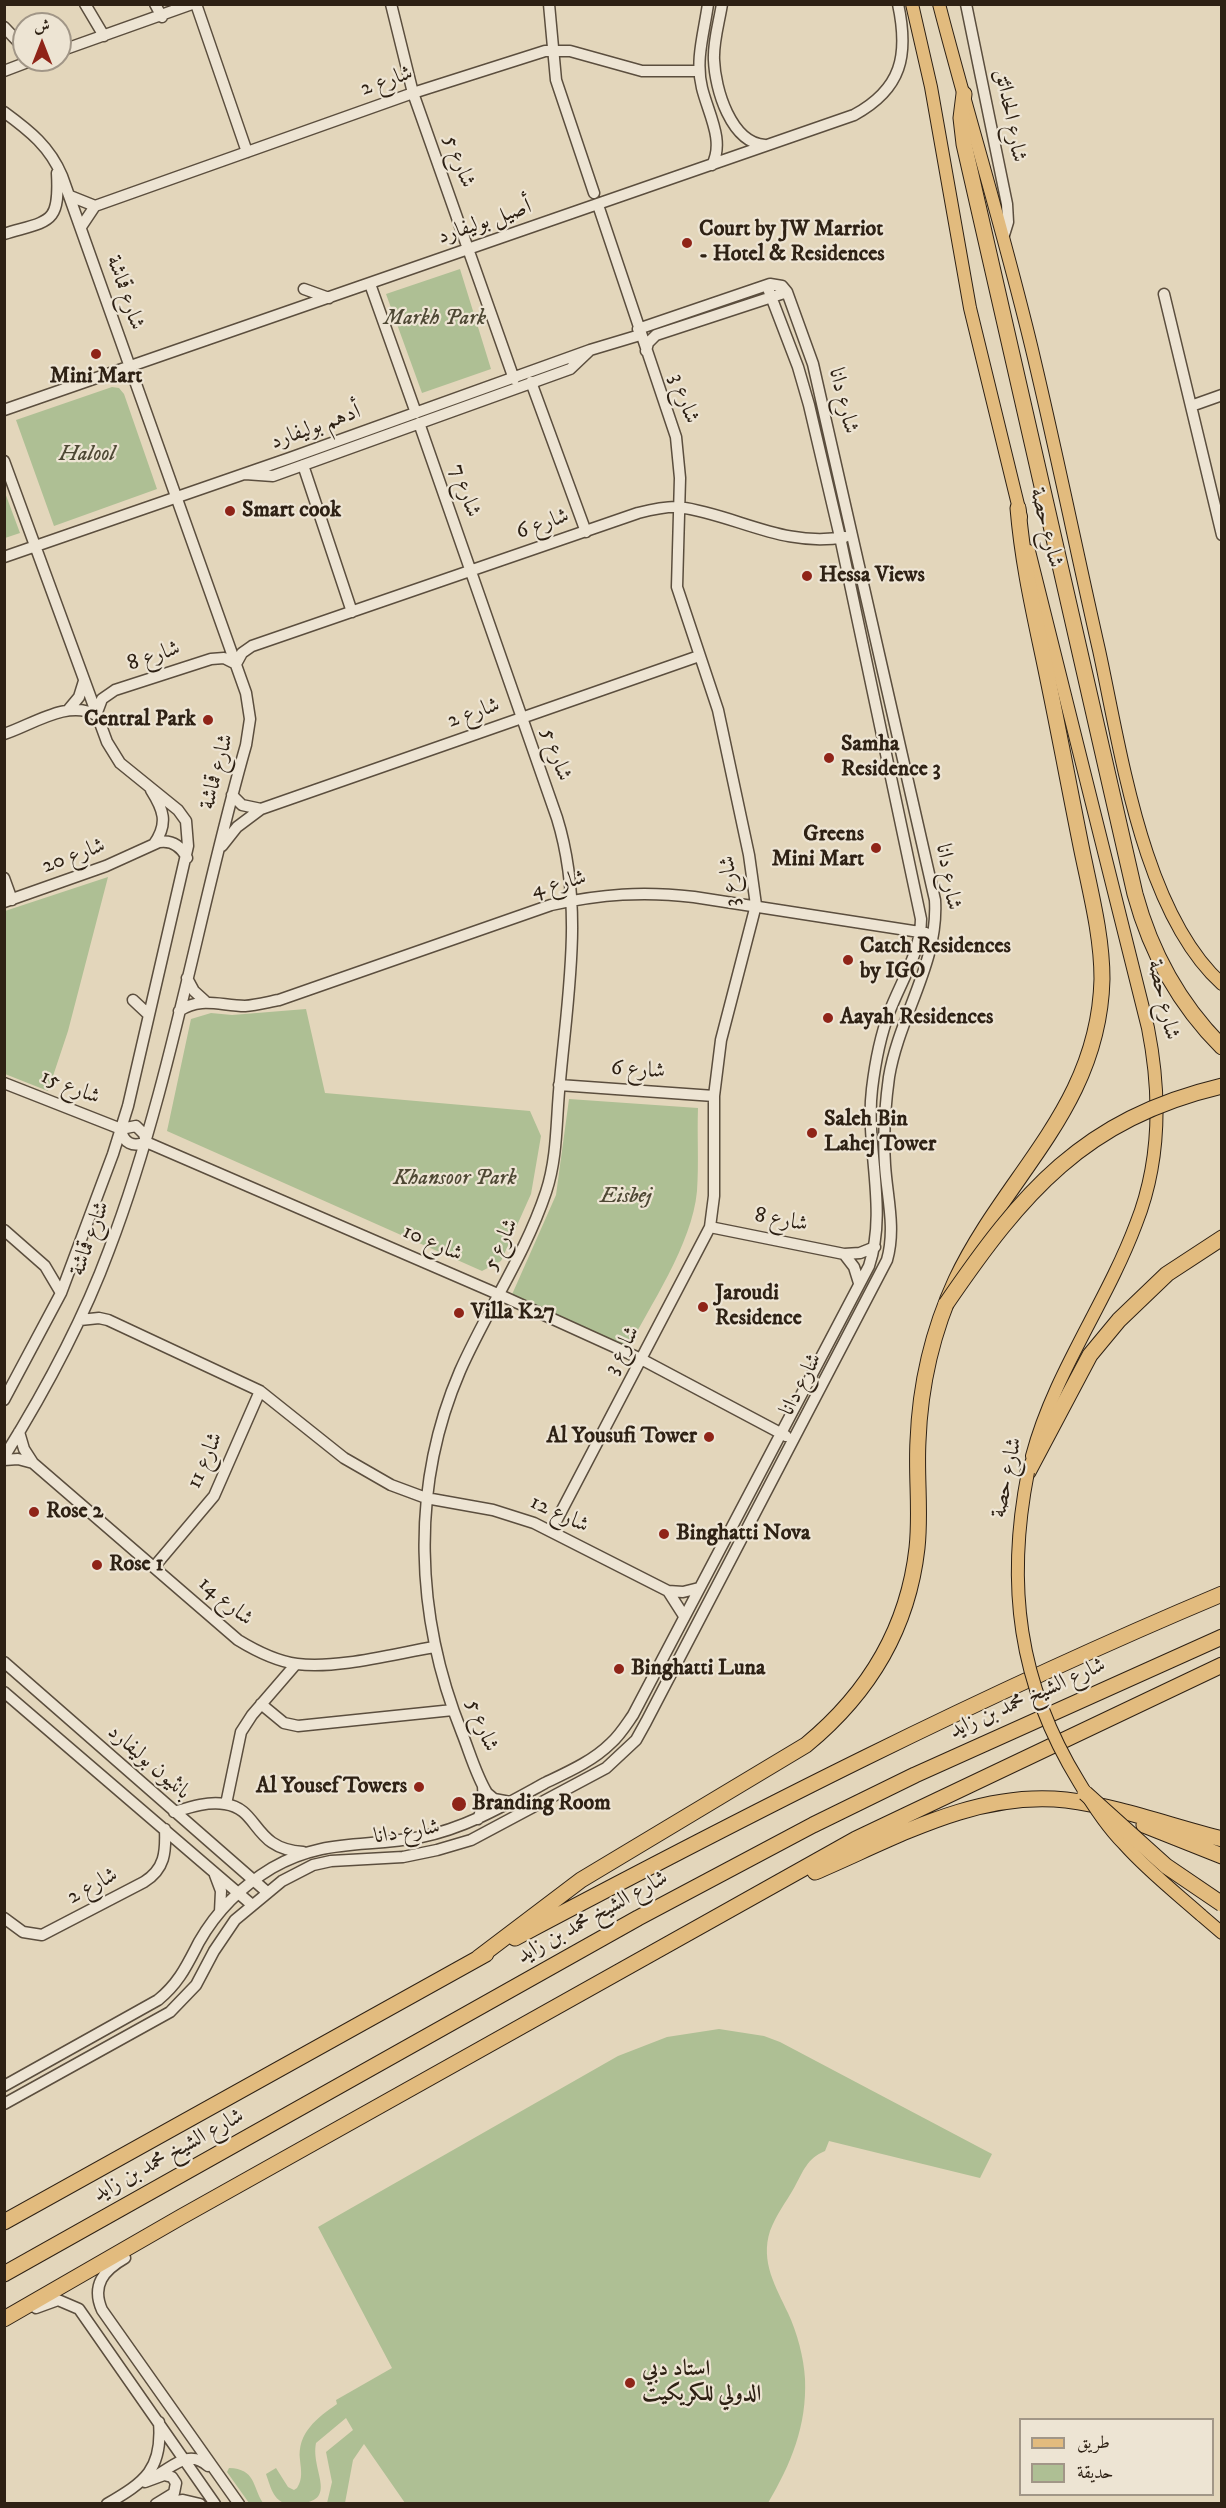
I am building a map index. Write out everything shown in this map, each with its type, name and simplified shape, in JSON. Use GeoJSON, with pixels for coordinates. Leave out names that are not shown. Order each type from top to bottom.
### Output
{"type":"FeatureCollection","features":[{"type":"Feature","properties":{"kind":"highway"},"geometry":{"type":"LineString","coordinates":[[963,94],[961,118],[964,144],[1138,903],[1154,951],[1168,979],[1184,1005],[1221,1047]]}},
{"type":"Feature","properties":{"kind":"highway"},"geometry":{"type":"LineString","coordinates":[[478,1958],[580,1880],[806,1745],[826,1728],[862,1689],[893,1637],[914,1570],[919,1518],[920,1415],[929,1359],[946,1305],[976,1243],[1064,1112],[1084,1072],[1100,1003],[1099,933],[1024,570],[1018,508]]}},
{"type":"Feature","properties":{"kind":"highway"},"geometry":{"type":"LineString","coordinates":[[946,1305],[1019,1204],[1065,1161],[1091,1142],[1137,1116],[1176,1099],[1221,1086]]}},
{"type":"Feature","properties":{"kind":"highway"},"geometry":{"type":"LineString","coordinates":[[1028,1472],[1090,1355],[1119,1320],[1167,1274],[1221,1238]]}},
{"type":"Feature","properties":{"kind":"highway","name":"شارع الشيخ محمد بن زايد"},"geometry":{"type":"LineString","coordinates":[[4,2222],[478,1958],[714,1833],[885,1746],[1221,1594]]}},
{"type":"Feature","properties":{"kind":"highway","name":"شارع الشيخ محمد بن زايد"},"geometry":{"type":"LineString","coordinates":[[4,2274],[741,1863],[915,1775],[1221,1637]]}},
{"type":"Feature","properties":{"kind":"highway"},"geometry":{"type":"LineString","coordinates":[[4,2319],[181,2217],[869,1833],[1221,1665]]}},
{"type":"Feature","properties":{"kind":"highway"},"geometry":{"type":"LineString","coordinates":[[1085,1793],[1166,1866],[1221,1904]]}},
{"type":"Feature","properties":{"kind":"highway"},"geometry":{"type":"LineString","coordinates":[[752,1900],[938,1819],[979,1806],[1044,1799],[1145,1816],[1221,1839]]}},
{"type":"Feature","properties":{"kind":"highway"},"geometry":{"type":"LineString","coordinates":[[1108,1809],[1221,1856]]}},
{"type":"Feature","properties":{"kind":"highway"},"geometry":{"type":"LineString","coordinates":[[4,2310],[98,2257],[151,2234]]}},
{"type":"Feature","properties":{"kind":"main road","name":"شارع حصة"},"geometry":{"type":"LineString","coordinates":[[912,4],[931,87],[970,308],[1148,1028],[1157,1093],[1154,1159],[1137,1223],[1057,1384],[1028,1472],[1020,1513],[1016,1555],[1017,1597],[1022,1638],[1045,1719],[1063,1757],[1085,1793],[1123,1844],[1221,1934]]}},
{"type":"Feature","properties":{"kind":"main road","name":"شارع حصة"},"geometry":{"type":"LineString","coordinates":[[939,4],[1004,235],[1034,358],[1129,785],[1151,865],[1174,922],[1201,962],[1221,984]]}},
{"type":"Feature","properties":{"kind":"street"},"geometry":{"type":"LineString","coordinates":[[85,4],[104,36]]}},
{"type":"Feature","properties":{"kind":"street"},"geometry":{"type":"LineString","coordinates":[[155,4],[162,17]]}},
{"type":"Feature","properties":{"kind":"street"},"geometry":{"type":"LineString","coordinates":[[72,47],[194,4],[247,152]]}},
{"type":"Feature","properties":{"kind":"street","name":"شارع 5"},"geometry":{"type":"LineString","coordinates":[[391,4],[413,93],[514,379]]}},
{"type":"Feature","properties":{"kind":"street"},"geometry":{"type":"LineString","coordinates":[[549,4],[552,50],[561,96],[594,193]]}},
{"type":"Feature","properties":{"kind":"street"},"geometry":{"type":"LineString","coordinates":[[708,4],[699,71],[717,139],[718,148],[712,165]]}},
{"type":"Feature","properties":{"kind":"street"},"geometry":{"type":"LineString","coordinates":[[722,4],[714,49],[717,80],[732,124],[738,133],[746,140],[768,145]]}},
{"type":"Feature","properties":{"kind":"street","name":"أصيل بوليفارد"},"geometry":{"type":"LineString","coordinates":[[4,410],[854,115],[870,106],[885,93],[895,77],[902,59],[904,40],[898,4]]}},
{"type":"Feature","properties":{"kind":"street","name":"شارع الحدائق"},"geometry":{"type":"LineString","coordinates":[[966,4],[1007,204],[1008,222],[1004,235]]}},
{"type":"Feature","properties":{"kind":"street","name":"شارع 2"},"geometry":{"type":"LineString","coordinates":[[95,206],[413,93],[552,50],[570,51],[642,71],[699,71]]}},
{"type":"Feature","properties":{"kind":"street","name":"شارع قماشة"},"geometry":{"type":"LineString","coordinates":[[4,112],[39,139],[56,163],[70,196],[246,693],[250,719],[246,745],[146,1142],[110,1249],[80,1320],[4,1458]]}},
{"type":"Feature","properties":{"kind":"street"},"geometry":{"type":"LineString","coordinates":[[4,234],[43,222],[53,214],[58,202],[56,163]]}},
{"type":"Feature","properties":{"kind":"street"},"geometry":{"type":"LineString","coordinates":[[70,196],[95,206],[81,227]]}},
{"type":"Feature","properties":{"kind":"street","name":"شارع 3"},"geometry":{"type":"LineString","coordinates":[[551,1531],[710,1227],[714,1196],[714,1096],[721,1040],[756,905],[749,855],[718,710],[677,587],[678,507],[681,478],[676,437],[598,205]]}},
{"type":"Feature","properties":{"kind":"street","name":"شارع 7"},"geometry":{"type":"LineString","coordinates":[[370,284],[471,572]]}},
{"type":"Feature","properties":{"kind":"street"},"geometry":{"type":"LineString","coordinates":[[767,286],[778,285],[787,292]]}},
{"type":"Feature","properties":{"kind":"street","name":"أدهم بوليفارد"},"geometry":{"type":"LineString","coordinates":[[4,556],[355,435],[418,418],[474,393],[767,286]]}},
{"type":"Feature","properties":{"kind":"street","name":"شارع دانا"},"geometry":{"type":"LineString","coordinates":[[4,2086],[158,2000],[171,1990],[182,1977],[198,1944],[220,1912],[254,1880],[306,1852],[344,1844],[393,1842],[422,1837],[478,1819],[579,1766],[611,1744],[633,1714],[859,1283],[875,1248],[877,1222],[870,1130],[872,1091],[878,1053],[888,1016],[921,932],[918,904],[840,537],[807,395],[767,286]]}},
{"type":"Feature","properties":{"kind":"street"},"geometry":{"type":"LineString","coordinates":[[304,289],[329,298]]}},
{"type":"Feature","properties":{"kind":"street"},"geometry":{"type":"LineString","coordinates":[[646,351],[648,343],[656,335],[787,292]]}},
{"type":"Feature","properties":{"kind":"street","name":"شارع دانا"},"geometry":{"type":"LineString","coordinates":[[4,2104],[170,2012],[196,1984],[224,1935],[251,1904],[298,1872],[318,1864],[349,1859],[403,1857],[471,1840],[570,1788],[622,1755],[636,1740],[795,1441],[887,1260],[892,1236],[885,1164],[888,1089],[897,1043],[935,935],[935,900],[854,535],[813,364],[787,292]]}},
{"type":"Feature","properties":{"kind":"street"},"geometry":{"type":"LineString","coordinates":[[1164,294],[1221,535]]}},
{"type":"Feature","properties":{"kind":"street"},"geometry":{"type":"LineString","coordinates":[[245,474],[266,477],[373,440],[418,418],[457,409],[570,369],[590,350]]}},
{"type":"Feature","properties":{"kind":"street"},"geometry":{"type":"LineString","coordinates":[[531,382],[586,532]]}},
{"type":"Feature","properties":{"kind":"street"},"geometry":{"type":"LineString","coordinates":[[457,409],[474,393]]}},
{"type":"Feature","properties":{"kind":"street"},"geometry":{"type":"LineString","coordinates":[[1191,406],[1221,395]]}},
{"type":"Feature","properties":{"kind":"street"},"geometry":{"type":"LineString","coordinates":[[355,435],[373,440]]}},
{"type":"Feature","properties":{"kind":"street","name":"شارع قماشة"},"geometry":{"type":"LineString","coordinates":[[4,461],[96,715],[120,763],[169,801],[186,821],[187,858],[121,1129],[61,1293],[4,1400]]}},
{"type":"Feature","properties":{"kind":"street"},"geometry":{"type":"LineString","coordinates":[[303,465],[351,612]]}},
{"type":"Feature","properties":{"kind":"street","name":"شارع 6"},"geometry":{"type":"LineString","coordinates":[[236,664],[242,653],[252,646],[638,513],[678,507],[786,537],[820,540],[854,535]]}},
{"type":"Feature","properties":{"kind":"street","name":"شارع 5"},"geometry":{"type":"LineString","coordinates":[[471,572],[563,838],[573,900],[572,952],[555,1150],[546,1191],[500,1295],[473,1344],[450,1398],[433,1456],[426,1498],[423,1558],[434,1647],[453,1710],[483,1786],[484,1803],[478,1819]]}},
{"type":"Feature","properties":{"kind":"street"},"geometry":{"type":"LineString","coordinates":[[228,641],[252,646]]}},
{"type":"Feature","properties":{"kind":"street","name":"شارع 2"},"geometry":{"type":"LineString","coordinates":[[218,852],[237,827],[261,809],[699,656]]}},
{"type":"Feature","properties":{"kind":"street","name":"شارع 8"},"geometry":{"type":"LineString","coordinates":[[96,715],[102,699],[115,690],[212,659],[224,658],[236,664]]}},
{"type":"Feature","properties":{"kind":"street"},"geometry":{"type":"LineString","coordinates":[[69,709],[79,697],[84,681]]}},
{"type":"Feature","properties":{"kind":"street"},"geometry":{"type":"LineString","coordinates":[[4,734],[69,709],[83,709],[96,715]]}},
{"type":"Feature","properties":{"kind":"street"},"geometry":{"type":"LineString","coordinates":[[149,786],[163,810],[164,819],[163,828],[154,844]]}},
{"type":"Feature","properties":{"kind":"street"},"geometry":{"type":"LineString","coordinates":[[232,795],[242,805],[261,809]]}},
{"type":"Feature","properties":{"kind":"street"},"geometry":{"type":"LineString","coordinates":[[154,844],[173,843],[187,858]]}},
{"type":"Feature","properties":{"kind":"street","name":"شارع 20"},"geometry":{"type":"LineString","coordinates":[[8,901],[106,866],[154,844]]}},
{"type":"Feature","properties":{"kind":"street"},"geometry":{"type":"LineString","coordinates":[[4,878],[8,901]]}},
{"type":"Feature","properties":{"kind":"street","name":"شارع 4"},"geometry":{"type":"LineString","coordinates":[[179,1011],[191,1004],[205,1001],[245,1006],[279,1000],[551,904],[596,895],[662,893],[756,905],[935,935]]}},
{"type":"Feature","properties":{"kind":"street"},"geometry":{"type":"LineString","coordinates":[[187,978],[194,991],[205,1001]]}},
{"type":"Feature","properties":{"kind":"street"},"geometry":{"type":"LineString","coordinates":[[133,1000],[149,1015]]}},
{"type":"Feature","properties":{"kind":"street","name":"شارع 15"},"geometry":{"type":"LineString","coordinates":[[4,1083],[121,1129]]}},
{"type":"Feature","properties":{"kind":"street","name":"شارع 6"},"geometry":{"type":"LineString","coordinates":[[559,1085],[714,1096]]}},
{"type":"Feature","properties":{"kind":"street"},"geometry":{"type":"LineString","coordinates":[[132,1125],[139,1128],[146,1142],[137,1145],[129,1144],[123,1137],[121,1129],[132,1125]]}},
{"type":"Feature","properties":{"kind":"street","name":"شارع 10"},"geometry":{"type":"LineString","coordinates":[[146,1142],[500,1295],[641,1359],[795,1441]]}},
{"type":"Feature","properties":{"kind":"street","name":"شارع 8"},"geometry":{"type":"LineString","coordinates":[[710,1227],[844,1254],[860,1253],[875,1248]]}},
{"type":"Feature","properties":{"kind":"street"},"geometry":{"type":"LineString","coordinates":[[4,1230],[45,1266],[61,1293]]}},
{"type":"Feature","properties":{"kind":"street"},"geometry":{"type":"LineString","coordinates":[[844,1254],[854,1267],[859,1283]]}},
{"type":"Feature","properties":{"kind":"street"},"geometry":{"type":"LineString","coordinates":[[45,1266],[73,1265]]}},
{"type":"Feature","properties":{"kind":"street"},"geometry":{"type":"LineString","coordinates":[[90,1296],[108,1320]]}},
{"type":"Feature","properties":{"kind":"street"},"geometry":{"type":"LineString","coordinates":[[80,1320],[99,1318],[108,1320]]}},
{"type":"Feature","properties":{"kind":"street","name":"شارع 12"},"geometry":{"type":"LineString","coordinates":[[108,1320],[260,1391],[344,1458],[391,1485],[426,1498],[493,1509],[551,1531],[668,1591]]}},
{"type":"Feature","properties":{"kind":"street","name":"شارع 11"},"geometry":{"type":"LineString","coordinates":[[154,1567],[214,1496],[260,1391]]}},
{"type":"Feature","properties":{"kind":"street","name":"شارع 14"},"geometry":{"type":"LineString","coordinates":[[19,1432],[24,1449],[33,1463],[238,1640],[256,1651],[296,1664],[326,1663],[434,1647]]}},
{"type":"Feature","properties":{"kind":"street"},"geometry":{"type":"LineString","coordinates":[[4,1458],[33,1463]]}},
{"type":"Feature","properties":{"kind":"street"},"geometry":{"type":"LineString","coordinates":[[668,1591],[683,1592],[699,1588]]}},
{"type":"Feature","properties":{"kind":"street"},"geometry":{"type":"LineString","coordinates":[[668,1591],[684,1616]]}},
{"type":"Feature","properties":{"kind":"street","name":"بانثيون بوليفارد"},"geometry":{"type":"LineString","coordinates":[[4,1662],[267,1892]]}},
{"type":"Feature","properties":{"kind":"street"},"geometry":{"type":"LineString","coordinates":[[226,1804],[237,1742],[246,1723],[296,1664]]}},
{"type":"Feature","properties":{"kind":"street","name":"بانثيون بوليفارد"},"geometry":{"type":"LineString","coordinates":[[4,1692],[251,1904]]}},
{"type":"Feature","properties":{"kind":"street"},"geometry":{"type":"LineString","coordinates":[[261,1704],[284,1723],[298,1726],[453,1710]]}},
{"type":"Feature","properties":{"kind":"street","name":"شارع 5"},"geometry":{"type":"LineString","coordinates":[[483,1786],[494,1799],[511,1802]]}},
{"type":"Feature","properties":{"kind":"street"},"geometry":{"type":"LineString","coordinates":[[174,1812],[200,1805],[226,1804],[243,1812],[276,1847],[306,1852]]}},
{"type":"Feature","properties":{"kind":"street","name":"شارع 2"},"geometry":{"type":"LineString","coordinates":[[4,1918],[23,1932],[42,1935],[144,1882],[159,1870],[163,1861],[165,1829]]}},
{"type":"Feature","properties":{"kind":"street"},"geometry":{"type":"LineString","coordinates":[[213,1872],[221,1891],[220,1912]]}},
{"type":"Feature","properties":{"kind":"street"},"geometry":{"type":"LineString","coordinates":[[181,2217],[153,2241],[109,2268],[100,2280],[97,2295],[102,2310],[239,2504]]}},
{"type":"Feature","properties":{"kind":"street"},"geometry":{"type":"LineString","coordinates":[[4,2324],[44,2304],[66,2302],[84,2314],[215,2504]]}},
{"type":"Feature","properties":{"kind":"street"},"geometry":{"type":"LineString","coordinates":[[119,2367],[135,2357]]}},
{"type":"Feature","properties":{"kind":"street"},"geometry":{"type":"LineString","coordinates":[[132,2490],[147,2475],[157,2459],[160,2440],[159,2422]]}},
{"type":"Feature","properties":{"kind":"street"},"geometry":{"type":"LineString","coordinates":[[107,2504],[184,2458],[198,2459],[217,2474]]}},
{"type":"Feature","properties":{"kind":"street"},"geometry":{"type":"LineString","coordinates":[[155,2476],[168,2475],[177,2486],[172,2495],[156,2504]]}},
{"type":"Feature","properties":{"kind":"street"},"geometry":{"type":"LineString","coordinates":[[164,2504],[183,2500],[200,2504]]}},
{"type":"Feature","properties":{"kind":"green space","name":"Markh Park"},"geometry":{"type":"Polygon","coordinates":[[[460,269],[491,369],[422,393],[386,294],[460,269]]]}},
{"type":"Feature","properties":{"kind":"green space","name":"Halool"},"geometry":{"type":"Polygon","coordinates":[[[112,387],[119,388],[124,394],[157,489],[54,526],[16,420],[112,387]]]}},
{"type":"Feature","properties":{"kind":"green space"},"geometry":{"type":"Polygon","coordinates":[[[4,490],[20,533],[5,538],[4,538],[4,490]]]}},
{"type":"Feature","properties":{"kind":"green space"},"geometry":{"type":"Polygon","coordinates":[[[108,877],[68,1031],[48,1091],[5,1074],[5,911],[108,877]]]}},
{"type":"Feature","properties":{"kind":"green space","name":"Khansoor Park"},"geometry":{"type":"Polygon","coordinates":[[[306,1009],[325,1093],[530,1111],[541,1136],[531,1194],[501,1261],[482,1271],[167,1131],[191,1019],[211,1013],[232,1015],[306,1009]]]}},
{"type":"Feature","properties":{"kind":"green space","name":"Eisbej"},"geometry":{"type":"Polygon","coordinates":[[[569,1099],[698,1108],[698,1181],[687,1232],[679,1253],[625,1354],[510,1299],[556,1195],[569,1099]]]}},
{"type":"Feature","properties":{"kind":"green space"},"geometry":{"type":"Polygon","coordinates":[[[719,2029],[764,2036],[780,2042],[992,2154],[980,2178],[829,2141],[825,2151],[814,2157],[806,2166],[775,2220],[767,2242],[768,2264],[774,2284],[797,2337],[805,2379],[803,2413],[796,2444],[784,2474],[768,2503],[405,2503],[364,2444],[353,2460],[345,2503],[327,2503],[332,2482],[326,2452],[353,2430],[346,2418],[316,2443],[315,2454],[321,2484],[316,2499],[307,2503],[291,2504],[277,2498],[266,2474],[276,2468],[288,2487],[294,2490],[297,2488],[301,2478],[300,2450],[310,2427],[337,2404],[336,2400],[392,2368],[318,2227],[618,2056],[667,2037],[719,2029]]]}},
{"type":"Feature","properties":{"kind":"green space"},"geometry":{"type":"Polygon","coordinates":[[[229,2468],[238,2469],[249,2475],[263,2503],[249,2503],[227,2472],[229,2468]]]}},
{"type":"Feature","properties":{"kind":"place","name":"Court by JW Marriot - Hotel & Residences"},"geometry":{"type":"Point","coordinates":[687,243]}},
{"type":"Feature","properties":{"kind":"place","name":"Mini Mart"},"geometry":{"type":"Point","coordinates":[96,354]}},
{"type":"Feature","properties":{"kind":"place","name":"Smart cook"},"geometry":{"type":"Point","coordinates":[230,511]}},
{"type":"Feature","properties":{"kind":"place","name":"Hessa Views"},"geometry":{"type":"Point","coordinates":[807,576]}},
{"type":"Feature","properties":{"kind":"place","name":"Central Park"},"geometry":{"type":"Point","coordinates":[208,720]}},
{"type":"Feature","properties":{"kind":"place","name":"Samha Residence 3"},"geometry":{"type":"Point","coordinates":[829,758]}},
{"type":"Feature","properties":{"kind":"place","name":"Greens Mini Mart"},"geometry":{"type":"Point","coordinates":[876,848]}},
{"type":"Feature","properties":{"kind":"place","name":"Catch Residences by IGO"},"geometry":{"type":"Point","coordinates":[848,960]}},
{"type":"Feature","properties":{"kind":"place","name":"Aayah Residences"},"geometry":{"type":"Point","coordinates":[828,1018]}},
{"type":"Feature","properties":{"kind":"place","name":"Saleh Bin Lahej Tower"},"geometry":{"type":"Point","coordinates":[812,1133]}},
{"type":"Feature","properties":{"kind":"place","name":"Jaroudi Residence"},"geometry":{"type":"Point","coordinates":[703,1307]}},
{"type":"Feature","properties":{"kind":"place","name":"Villa K27"},"geometry":{"type":"Point","coordinates":[459,1313]}},
{"type":"Feature","properties":{"kind":"place","name":"Al Yousufi Tower"},"geometry":{"type":"Point","coordinates":[709,1437]}},
{"type":"Feature","properties":{"kind":"place","name":"Rose 2"},"geometry":{"type":"Point","coordinates":[34,1512]}},
{"type":"Feature","properties":{"kind":"place","name":"Binghatti Nova"},"geometry":{"type":"Point","coordinates":[664,1534]}},
{"type":"Feature","properties":{"kind":"place","name":"Rose 1"},"geometry":{"type":"Point","coordinates":[97,1565]}},
{"type":"Feature","properties":{"kind":"place","name":"Binghatti Luna"},"geometry":{"type":"Point","coordinates":[619,1669]}},
{"type":"Feature","properties":{"kind":"place","name":"Al Yousef Towers"},"geometry":{"type":"Point","coordinates":[419,1787]}},
{"type":"Feature","properties":{"kind":"place","name":"Branding Room"},"geometry":{"type":"Point","coordinates":[459,1804]}},
{"type":"Feature","properties":{"kind":"place","name":"استاد دبي الدولي للكريكيت"},"geometry":{"type":"Point","coordinates":[630,2383]}}]}
